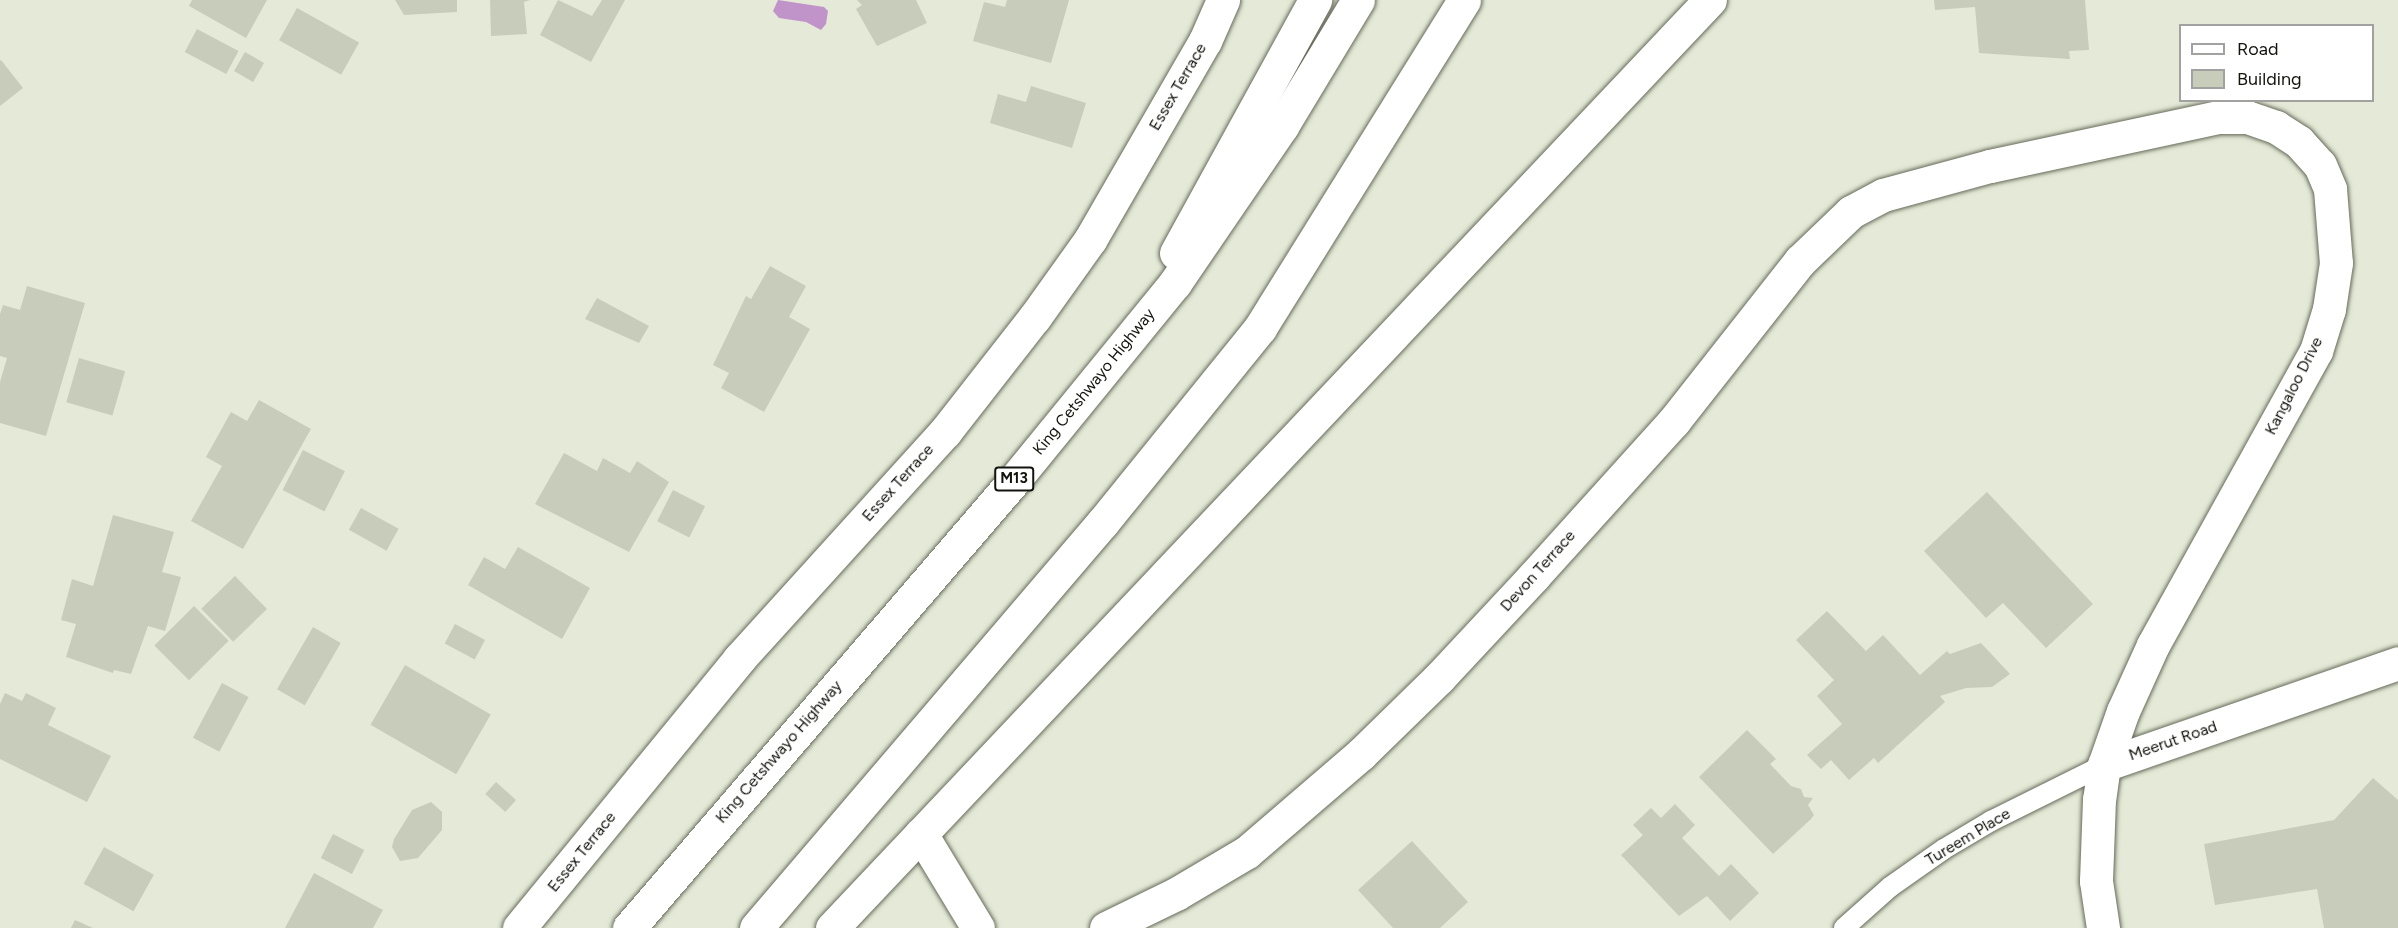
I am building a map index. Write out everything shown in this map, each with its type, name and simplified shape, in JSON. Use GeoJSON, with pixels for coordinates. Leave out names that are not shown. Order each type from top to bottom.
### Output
{"type":"FeatureCollection","features":[{"type":"Feature","properties":{"kind":"main road","name":"Essex Terrace"},"geometry":{"type":"LineString","coordinates":[[519,928],[739,659],[945,432],[1035,317],[1090,240],[1205,41],[1224,0]]}},
{"type":"Feature","properties":{"kind":"main road"},"geometry":{"type":"LineString","coordinates":[[1127,341],[1315,0]]}},
{"type":"Feature","properties":{"kind":"main road","name":"King Cetshwayo Highway"},"geometry":{"type":"LineString","coordinates":[[629,928],[1016,478],[1219,224],[1358,0]]}},
{"type":"Feature","properties":{"kind":"main road"},"geometry":{"type":"LineString","coordinates":[[756,928],[1064,568],[1260,328],[1464,0]]}},
{"type":"Feature","properties":{"kind":"main road"},"geometry":{"type":"LineString","coordinates":[[832,928],[1710,0]]}},
{"type":"Feature","properties":{"kind":"main road","name":"Kangaloo Drive"},"geometry":{"type":"LineString","coordinates":[[1933,181],[2219,117],[2247,117],[2276,127],[2299,142],[2320,165],[2330,189],[2336,263],[2330,309],[2316,351],[2136,677],[2104,765]]}},
{"type":"Feature","properties":{"kind":"main road","name":"Devon Terrace"},"geometry":{"type":"LineString","coordinates":[[1106,928],[1176,894],[1247,852],[1361,754],[1439,678],[1666,429],[1818,242],[1851,212],[1884,195],[1933,181]]}},
{"type":"Feature","properties":{"kind":"main road","name":"Meerut Road"},"geometry":{"type":"LineString","coordinates":[[2104,765],[2398,663]]}},
{"type":"Feature","properties":{"kind":"main road"},"geometry":{"type":"LineString","coordinates":[[2103,928],[2096,881],[2098,799],[2104,765]]}},
{"type":"Feature","properties":{"kind":"main road"},"geometry":{"type":"LineString","coordinates":[[921,834],[978,928]]}},
{"type":"Feature","properties":{"kind":"lane","name":"Tureem Place"},"geometry":{"type":"LineString","coordinates":[[1844,928],[1890,887],[1944,849],[1991,821],[2104,765]]}},
{"type":"Feature","properties":{"kind":"shaded area"},"geometry":{"type":"Polygon","coordinates":[[[778,0],[824,7],[828,11],[826,24],[821,30],[806,22],[779,18],[773,11],[778,0]]]}},
{"type":"Feature","properties":{"kind":"building"},"geometry":{"type":"Polygon","coordinates":[[[192,0],[267,0],[246,38],[189,6],[192,0]]]}},
{"type":"Feature","properties":{"kind":"building"},"geometry":{"type":"Polygon","coordinates":[[[395,0],[457,0],[457,12],[404,15],[395,0]]]}},
{"type":"Feature","properties":{"kind":"building"},"geometry":{"type":"Polygon","coordinates":[[[490,0],[530,0],[524,2],[527,34],[491,36],[490,0]]]}},
{"type":"Feature","properties":{"kind":"building"},"geometry":{"type":"Polygon","coordinates":[[[558,0],[592,16],[602,0],[625,0],[591,62],[540,35],[558,0]]]}},
{"type":"Feature","properties":{"kind":"building"},"geometry":{"type":"Polygon","coordinates":[[[857,0],[916,0],[927,23],[877,46],[856,9],[862,5],[857,0]]]}},
{"type":"Feature","properties":{"kind":"building"},"geometry":{"type":"Polygon","coordinates":[[[1007,0],[1069,0],[1051,63],[973,41],[984,2],[1005,7],[1007,0]]]}},
{"type":"Feature","properties":{"kind":"building"},"geometry":{"type":"Polygon","coordinates":[[[1934,0],[2085,0],[2089,50],[2069,51],[2070,59],[1979,53],[1975,7],[1935,10],[1934,0]]]}},
{"type":"Feature","properties":{"kind":"building"},"geometry":{"type":"Polygon","coordinates":[[[297,8],[359,42],[341,75],[279,40],[297,8]]]}},
{"type":"Feature","properties":{"kind":"building"},"geometry":{"type":"Polygon","coordinates":[[[197,29],[238,51],[226,74],[185,52],[197,29]]]}},
{"type":"Feature","properties":{"kind":"building"},"geometry":{"type":"Polygon","coordinates":[[[245,52],[264,63],[253,82],[234,71],[245,52]]]}},
{"type":"Feature","properties":{"kind":"building"},"geometry":{"type":"Polygon","coordinates":[[[0,61],[23,88],[0,106],[0,61]]]}},
{"type":"Feature","properties":{"kind":"building"},"geometry":{"type":"Polygon","coordinates":[[[1031,86],[1086,103],[1072,148],[990,123],[998,94],[1026,102],[1031,86]]]}},
{"type":"Feature","properties":{"kind":"building"},"geometry":{"type":"Polygon","coordinates":[[[770,266],[806,286],[789,317],[810,329],[764,412],[721,388],[729,373],[713,365],[746,296],[751,299],[770,266]]]}},
{"type":"Feature","properties":{"kind":"building"},"geometry":{"type":"Polygon","coordinates":[[[27,286],[85,303],[46,436],[0,423],[0,382],[7,358],[0,356],[0,314],[3,305],[20,310],[27,286]]]}},
{"type":"Feature","properties":{"kind":"building"},"geometry":{"type":"Polygon","coordinates":[[[597,298],[649,326],[639,343],[585,319],[597,298]]]}},
{"type":"Feature","properties":{"kind":"building"},"geometry":{"type":"Polygon","coordinates":[[[79,358],[125,371],[112,415],[66,402],[79,358]]]}},
{"type":"Feature","properties":{"kind":"building"},"geometry":{"type":"Polygon","coordinates":[[[259,400],[311,429],[243,549],[191,521],[222,466],[206,457],[231,412],[247,421],[259,400]]]}},
{"type":"Feature","properties":{"kind":"building"},"geometry":{"type":"Polygon","coordinates":[[[303,450],[345,471],[324,511],[283,490],[303,450]]]}},
{"type":"Feature","properties":{"kind":"building"},"geometry":{"type":"Polygon","coordinates":[[[564,453],[597,471],[603,458],[630,473],[637,461],[669,482],[629,552],[535,504],[564,453]]]}},
{"type":"Feature","properties":{"kind":"building"},"geometry":{"type":"Polygon","coordinates":[[[673,490],[705,506],[689,538],[657,521],[673,490]]]}},
{"type":"Feature","properties":{"kind":"building"},"geometry":{"type":"Polygon","coordinates":[[[1987,492],[2093,604],[2046,648],[2003,603],[1986,618],[1924,551],[1987,492]]]}},
{"type":"Feature","properties":{"kind":"building"},"geometry":{"type":"Polygon","coordinates":[[[361,508],[399,529],[386,551],[349,530],[361,508]]]}},
{"type":"Feature","properties":{"kind":"building"},"geometry":{"type":"Polygon","coordinates":[[[113,515],[174,532],[162,572],[181,577],[165,631],[148,626],[131,674],[114,670],[113,673],[66,657],[76,624],[61,620],[72,579],[93,586],[113,515]]]}},
{"type":"Feature","properties":{"kind":"building"},"geometry":{"type":"Polygon","coordinates":[[[518,547],[590,588],[562,639],[468,585],[484,557],[505,569],[518,547]]]}},
{"type":"Feature","properties":{"kind":"building"},"geometry":{"type":"Polygon","coordinates":[[[235,576],[267,609],[233,642],[201,609],[235,576]]]}},
{"type":"Feature","properties":{"kind":"building"},"geometry":{"type":"Polygon","coordinates":[[[194,606],[229,641],[189,680],[154,646],[194,606]]]}},
{"type":"Feature","properties":{"kind":"building"},"geometry":{"type":"Polygon","coordinates":[[[1827,611],[1866,651],[1883,635],[1920,675],[1947,651],[1950,654],[1981,643],[2010,674],[1992,687],[1966,688],[1940,696],[1945,702],[1878,763],[1874,758],[1849,780],[1831,760],[1821,769],[1807,755],[1842,724],[1817,696],[1834,680],[1796,640],[1827,611]]]}},
{"type":"Feature","properties":{"kind":"building"},"geometry":{"type":"Polygon","coordinates":[[[455,624],[485,640],[475,659],[445,643],[455,624]]]}},
{"type":"Feature","properties":{"kind":"building"},"geometry":{"type":"Polygon","coordinates":[[[313,627],[341,643],[305,705],[277,689],[313,627]]]}},
{"type":"Feature","properties":{"kind":"building"},"geometry":{"type":"Polygon","coordinates":[[[405,665],[491,714],[456,774],[370,725],[405,665]]]}},
{"type":"Feature","properties":{"kind":"building"},"geometry":{"type":"Polygon","coordinates":[[[222,683],[248,697],[219,752],[193,738],[222,683]]]}},
{"type":"Feature","properties":{"kind":"building"},"geometry":{"type":"Polygon","coordinates":[[[5,693],[22,701],[26,693],[56,708],[48,725],[111,756],[87,802],[0,759],[0,704],[5,693]]]}},
{"type":"Feature","properties":{"kind":"building"},"geometry":{"type":"Polygon","coordinates":[[[1747,730],[1776,759],[1770,764],[1791,786],[1801,789],[1804,797],[1813,798],[1808,805],[1814,815],[1773,854],[1699,777],[1747,730]]]}},
{"type":"Feature","properties":{"kind":"building"},"geometry":{"type":"Polygon","coordinates":[[[2373,778],[2398,800],[2398,928],[2324,928],[2317,889],[2215,905],[2204,844],[2334,820],[2373,778]]]}},
{"type":"Feature","properties":{"kind":"building"},"geometry":{"type":"Polygon","coordinates":[[[496,782],[516,800],[505,812],[485,794],[496,782]]]}},
{"type":"Feature","properties":{"kind":"building"},"geometry":{"type":"Polygon","coordinates":[[[431,802],[442,812],[442,830],[418,858],[400,861],[392,847],[394,839],[412,810],[431,802]]]}},
{"type":"Feature","properties":{"kind":"building"},"geometry":{"type":"Polygon","coordinates":[[[1675,804],[1695,825],[1682,838],[1719,876],[1731,864],[1759,893],[1730,921],[1707,896],[1679,916],[1621,855],[1643,835],[1633,825],[1651,808],[1661,818],[1675,804]]]}},
{"type":"Feature","properties":{"kind":"building"},"geometry":{"type":"Polygon","coordinates":[[[333,834],[364,850],[352,874],[321,858],[333,834]]]}},
{"type":"Feature","properties":{"kind":"building"},"geometry":{"type":"Polygon","coordinates":[[[1412,841],[1468,902],[1440,928],[1393,928],[1358,890],[1412,841]]]}},
{"type":"Feature","properties":{"kind":"building"},"geometry":{"type":"Polygon","coordinates":[[[104,847],[154,875],[133,911],[84,884],[104,847]]]}},
{"type":"Feature","properties":{"kind":"building"},"geometry":{"type":"Polygon","coordinates":[[[314,873],[383,910],[373,928],[285,928],[314,873]]]}},
{"type":"Feature","properties":{"kind":"building"},"geometry":{"type":"Polygon","coordinates":[[[75,920],[93,928],[71,928],[75,920]]]}}]}
